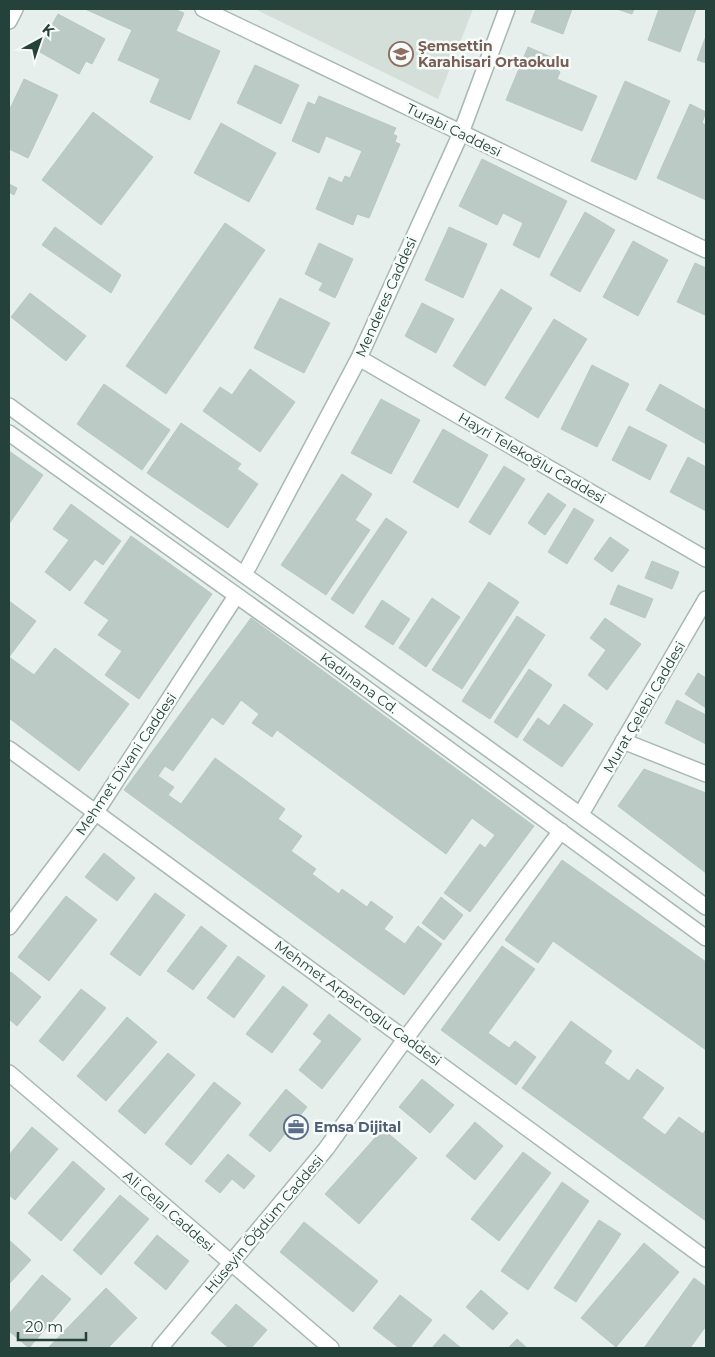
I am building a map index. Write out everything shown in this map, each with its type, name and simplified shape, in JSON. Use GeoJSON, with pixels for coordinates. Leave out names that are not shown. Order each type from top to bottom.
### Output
{"type":"FeatureCollection","features":[{"type":"Feature","properties":{"kind":"street"},"geometry":{"type":"LineString","coordinates":[[9,21],[14,9]]}},
{"type":"Feature","properties":{"kind":"street","name":"Turabi Caddesi"},"geometry":{"type":"LineString","coordinates":[[203,9],[706,250]]}},
{"type":"Feature","properties":{"kind":"street","name":"Menderes Caddesi"},"geometry":{"type":"LineString","coordinates":[[244,575],[359,358],[460,133],[507,9]]}},
{"type":"Feature","properties":{"kind":"street","name":"Hayri Telekoğlu Caddesi"},"geometry":{"type":"LineString","coordinates":[[359,358],[706,559]]}},
{"type":"Feature","properties":{"kind":"street","name":"Kadınana Cd."},"geometry":{"type":"LineString","coordinates":[[9,406],[165,520],[581,814],[706,907]]}},
{"type":"Feature","properties":{"kind":"street","name":"Kadınana Cd."},"geometry":{"type":"LineString","coordinates":[[9,433],[334,665],[706,938]]}},
{"type":"Feature","properties":{"kind":"street","name":"Mehmet Divani Caddesi"},"geometry":{"type":"LineString","coordinates":[[9,928],[96,812],[236,596]]}},
{"type":"Feature","properties":{"kind":"street","name":"Murat Çelebi Caddesi"},"geometry":{"type":"LineString","coordinates":[[581,814],[706,599]]}},
{"type":"Feature","properties":{"kind":"street"},"geometry":{"type":"LineString","coordinates":[[623,741],[706,774]]}},
{"type":"Feature","properties":{"kind":"street","name":"Mehmet Arpacroglu Caddesi"},"geometry":{"type":"LineString","coordinates":[[9,749],[706,1259]]}},
{"type":"Feature","properties":{"kind":"street","name":"Hüseyin Öğdüm Caddesi"},"geometry":{"type":"LineString","coordinates":[[160,1348],[326,1149],[406,1038],[561,832]]}},
{"type":"Feature","properties":{"kind":"street","name":"Ali Celal Caddesi"},"geometry":{"type":"LineString","coordinates":[[9,1073],[331,1348]]}},
{"type":"Feature","properties":{"kind":"shaded area","name":"Şemsettin Karahisari Ortaokulu"},"geometry":{"type":"Polygon","coordinates":[[[255,9],[473,9],[438,99],[255,9]]]}},
{"type":"Feature","properties":{"kind":"building"},"geometry":{"type":"Polygon","coordinates":[[[85,9],[174,9],[184,13],[176,31],[220,51],[190,120],[150,102],[160,79],[118,60],[132,30],[85,9]]]}},
{"type":"Feature","properties":{"kind":"building"},"geometry":{"type":"Polygon","coordinates":[[[536,9],[572,9],[563,34],[531,22],[536,9]]]}},
{"type":"Feature","properties":{"kind":"building"},"geometry":{"type":"Polygon","coordinates":[[[617,9],[634,9],[632,14],[617,9]]]}},
{"type":"Feature","properties":{"kind":"building"},"geometry":{"type":"Polygon","coordinates":[[[659,9],[696,9],[680,52],[648,40],[659,9]]]}},
{"type":"Feature","properties":{"kind":"building"},"geometry":{"type":"Polygon","coordinates":[[[58,14],[105,39],[92,64],[86,61],[79,74],[38,51],[58,14]]]}},
{"type":"Feature","properties":{"kind":"building"},"geometry":{"type":"Polygon","coordinates":[[[706,36],[706,63],[697,60],[706,36]]]}},
{"type":"Feature","properties":{"kind":"building"},"geometry":{"type":"Polygon","coordinates":[[[528,47],[560,61],[557,70],[560,72],[557,79],[597,96],[582,131],[506,100],[528,47]]]}},
{"type":"Feature","properties":{"kind":"building"},"geometry":{"type":"Polygon","coordinates":[[[255,65],[299,85],[281,124],[237,103],[255,65]]]}},
{"type":"Feature","properties":{"kind":"building"},"geometry":{"type":"Polygon","coordinates":[[[24,79],[58,95],[28,158],[9,149],[9,111],[24,79]]]}},
{"type":"Feature","properties":{"kind":"building"},"geometry":{"type":"Polygon","coordinates":[[[625,81],[670,101],[636,180],[591,161],[625,81]]]}},
{"type":"Feature","properties":{"kind":"building"},"geometry":{"type":"Polygon","coordinates":[[[319,96],[396,128],[393,134],[397,136],[395,142],[400,144],[369,218],[357,214],[353,225],[316,209],[329,177],[342,183],[345,176],[350,178],[362,151],[326,136],[319,153],[292,141],[308,102],[315,105],[319,96]]]}},
{"type":"Feature","properties":{"kind":"building"},"geometry":{"type":"Polygon","coordinates":[[[690,104],[706,112],[702,123],[706,125],[706,200],[657,178],[690,104]]]}},
{"type":"Feature","properties":{"kind":"building"},"geometry":{"type":"Polygon","coordinates":[[[93,112],[153,157],[101,225],[42,180],[93,112]]]}},
{"type":"Feature","properties":{"kind":"building"},"geometry":{"type":"Polygon","coordinates":[[[221,123],[276,153],[249,202],[194,173],[221,123]]]}},
{"type":"Feature","properties":{"kind":"building"},"geometry":{"type":"Polygon","coordinates":[[[482,159],[567,201],[539,258],[513,245],[523,223],[503,213],[497,225],[459,206],[482,159]]]}},
{"type":"Feature","properties":{"kind":"building"},"geometry":{"type":"Polygon","coordinates":[[[9,184],[17,188],[14,195],[9,192],[9,184]]]}},
{"type":"Feature","properties":{"kind":"building"},"geometry":{"type":"Polygon","coordinates":[[[585,212],[615,230],[580,292],[550,275],[585,212]]]}},
{"type":"Feature","properties":{"kind":"building"},"geometry":{"type":"Polygon","coordinates":[[[225,223],[265,250],[166,394],[126,366],[225,223]]]}},
{"type":"Feature","properties":{"kind":"building"},"geometry":{"type":"Polygon","coordinates":[[[55,227],[121,275],[111,293],[42,245],[55,227]]]}},
{"type":"Feature","properties":{"kind":"building"},"geometry":{"type":"Polygon","coordinates":[[[449,227],[487,244],[463,298],[425,280],[449,227]]]}},
{"type":"Feature","properties":{"kind":"building"},"geometry":{"type":"Polygon","coordinates":[[[633,241],[668,260],[638,316],[603,297],[633,241]]]}},
{"type":"Feature","properties":{"kind":"building"},"geometry":{"type":"Polygon","coordinates":[[[319,243],[353,259],[335,298],[319,290],[323,283],[305,274],[319,243]]]}},
{"type":"Feature","properties":{"kind":"building"},"geometry":{"type":"Polygon","coordinates":[[[695,263],[706,268],[705,315],[677,302],[695,263]]]}},
{"type":"Feature","properties":{"kind":"building"},"geometry":{"type":"Polygon","coordinates":[[[501,289],[532,308],[485,386],[453,366],[501,289]]]}},
{"type":"Feature","properties":{"kind":"building"},"geometry":{"type":"Polygon","coordinates":[[[30,293],[86,336],[66,361],[11,317],[30,293]]]}},
{"type":"Feature","properties":{"kind":"building"},"geometry":{"type":"Polygon","coordinates":[[[280,298],[330,323],[304,373],[254,348],[280,298]]]}},
{"type":"Feature","properties":{"kind":"building"},"geometry":{"type":"Polygon","coordinates":[[[422,303],[454,319],[436,353],[405,336],[422,303]]]}},
{"type":"Feature","properties":{"kind":"building"},"geometry":{"type":"Polygon","coordinates":[[[554,319],[587,339],[538,418],[505,398],[554,319]]]}},
{"type":"Feature","properties":{"kind":"building"},"geometry":{"type":"Polygon","coordinates":[[[592,365],[629,384],[597,447],[561,429],[592,365]]]}},
{"type":"Feature","properties":{"kind":"building"},"geometry":{"type":"Polygon","coordinates":[[[250,369],[295,402],[260,452],[203,411],[220,387],[232,395],[250,369]]]}},
{"type":"Feature","properties":{"kind":"building"},"geometry":{"type":"Polygon","coordinates":[[[104,384],[170,430],[142,470],[77,424],[104,384]]]}},
{"type":"Feature","properties":{"kind":"building"},"geometry":{"type":"Polygon","coordinates":[[[660,384],[706,410],[706,444],[646,410],[660,384]]]}},
{"type":"Feature","properties":{"kind":"building"},"geometry":{"type":"Polygon","coordinates":[[[381,399],[420,420],[391,474],[351,453],[381,399]]]}},
{"type":"Feature","properties":{"kind":"building"},"geometry":{"type":"Polygon","coordinates":[[[181,423],[241,464],[237,469],[258,484],[228,528],[147,473],[181,423]]]}},
{"type":"Feature","properties":{"kind":"building"},"geometry":{"type":"Polygon","coordinates":[[[629,426],[667,445],[650,480],[612,460],[629,426]]]}},
{"type":"Feature","properties":{"kind":"building"},"geometry":{"type":"Polygon","coordinates":[[[443,429],[488,455],[458,508],[413,482],[443,429]]]}},
{"type":"Feature","properties":{"kind":"building"},"geometry":{"type":"Polygon","coordinates":[[[9,451],[43,475],[9,524],[9,451]]]}},
{"type":"Feature","properties":{"kind":"building"},"geometry":{"type":"Polygon","coordinates":[[[688,457],[706,467],[706,511],[670,492],[688,457]]]}},
{"type":"Feature","properties":{"kind":"building"},"geometry":{"type":"Polygon","coordinates":[[[504,466],[525,479],[490,535],[469,522],[504,466]]]}},
{"type":"Feature","properties":{"kind":"building"},"geometry":{"type":"Polygon","coordinates":[[[342,474],[372,494],[355,520],[370,530],[326,595],[281,565],[342,474]]]}},
{"type":"Feature","properties":{"kind":"building"},"geometry":{"type":"Polygon","coordinates":[[[548,493],[566,505],[545,535],[528,523],[548,493]]]}},
{"type":"Feature","properties":{"kind":"building"},"geometry":{"type":"Polygon","coordinates":[[[71,504],[121,541],[103,565],[95,559],[70,591],[45,572],[69,540],[53,529],[71,504]]]}},
{"type":"Feature","properties":{"kind":"building"},"geometry":{"type":"Polygon","coordinates":[[[574,508],[594,520],[567,564],[548,552],[574,508]]]}},
{"type":"Feature","properties":{"kind":"building"},"geometry":{"type":"Polygon","coordinates":[[[386,518],[407,532],[353,614],[331,599],[386,518]]]}},
{"type":"Feature","properties":{"kind":"building"},"geometry":{"type":"Polygon","coordinates":[[[131,536],[212,594],[139,699],[105,675],[122,651],[98,635],[109,620],[84,603],[131,536]]]}},
{"type":"Feature","properties":{"kind":"building"},"geometry":{"type":"Polygon","coordinates":[[[610,537],[629,550],[612,572],[594,559],[610,537]]]}},
{"type":"Feature","properties":{"kind":"building"},"geometry":{"type":"Polygon","coordinates":[[[652,561],[679,572],[672,589],[645,578],[652,561]]]}},
{"type":"Feature","properties":{"kind":"building"},"geometry":{"type":"Polygon","coordinates":[[[489,582],[519,602],[462,689],[432,670],[489,582]]]}},
{"type":"Feature","properties":{"kind":"building"},"geometry":{"type":"Polygon","coordinates":[[[618,585],[653,599],[645,618],[610,604],[618,585]]]}},
{"type":"Feature","properties":{"kind":"building"},"geometry":{"type":"Polygon","coordinates":[[[432,598],[460,617],[426,667],[399,648],[432,598]]]}},
{"type":"Feature","properties":{"kind":"building"},"geometry":{"type":"Polygon","coordinates":[[[382,600],[410,619],[393,645],[365,627],[382,600]]]}},
{"type":"Feature","properties":{"kind":"building"},"geometry":{"type":"Polygon","coordinates":[[[9,601],[36,621],[9,657],[9,601]]]}},
{"type":"Feature","properties":{"kind":"building"},"geometry":{"type":"Polygon","coordinates":[[[517,616],[545,635],[490,719],[462,701],[517,616]]]}},
{"type":"Feature","properties":{"kind":"building"},"geometry":{"type":"Polygon","coordinates":[[[251,618],[534,826],[470,912],[444,893],[480,844],[485,848],[495,835],[472,818],[446,854],[277,730],[272,737],[252,723],[259,714],[241,700],[223,725],[212,717],[173,771],[165,766],[158,776],[174,787],[168,795],[181,804],[215,758],[285,809],[278,819],[302,836],[291,851],[316,869],[312,874],[339,894],[342,889],[367,907],[371,901],[393,917],[384,929],[405,944],[418,926],[442,944],[404,995],[124,790],[251,618]]]}},
{"type":"Feature","properties":{"kind":"building"},"geometry":{"type":"Polygon","coordinates":[[[605,618],[641,644],[607,690],[588,675],[606,650],[590,638],[605,618]]]}},
{"type":"Feature","properties":{"kind":"building"},"geometry":{"type":"Polygon","coordinates":[[[55,648],[129,704],[79,771],[9,718],[9,657],[34,675],[55,648]]]}},
{"type":"Feature","properties":{"kind":"building"},"geometry":{"type":"Polygon","coordinates":[[[529,669],[552,685],[517,738],[494,722],[529,669]]]}},
{"type":"Feature","properties":{"kind":"building"},"geometry":{"type":"Polygon","coordinates":[[[698,673],[706,678],[706,708],[685,694],[698,673]]]}},
{"type":"Feature","properties":{"kind":"building"},"geometry":{"type":"Polygon","coordinates":[[[677,700],[706,715],[706,744],[665,723],[677,700]]]}},
{"type":"Feature","properties":{"kind":"building"},"geometry":{"type":"Polygon","coordinates":[[[564,704],[593,724],[562,767],[523,740],[538,718],[549,726],[564,704]]]}},
{"type":"Feature","properties":{"kind":"building"},"geometry":{"type":"Polygon","coordinates":[[[644,769],[706,793],[706,873],[618,806],[644,769]]]}},
{"type":"Feature","properties":{"kind":"building"},"geometry":{"type":"Polygon","coordinates":[[[104,853],[135,878],[117,901],[85,877],[104,853]]]}},
{"type":"Feature","properties":{"kind":"building"},"geometry":{"type":"Polygon","coordinates":[[[562,860],[706,962],[706,1050],[553,941],[538,963],[505,940],[562,860]]]}},
{"type":"Feature","properties":{"kind":"building"},"geometry":{"type":"Polygon","coordinates":[[[155,893],[185,915],[140,976],[110,954],[155,893]]]}},
{"type":"Feature","properties":{"kind":"building"},"geometry":{"type":"Polygon","coordinates":[[[66,896],[97,920],[49,981],[18,957],[66,896]]]}},
{"type":"Feature","properties":{"kind":"building"},"geometry":{"type":"Polygon","coordinates":[[[441,897],[463,915],[444,940],[422,923],[441,897]]]}},
{"type":"Feature","properties":{"kind":"building"},"geometry":{"type":"Polygon","coordinates":[[[201,926],[227,946],[193,990],[167,971],[201,926]]]}},
{"type":"Feature","properties":{"kind":"building"},"geometry":{"type":"Polygon","coordinates":[[[502,946],[535,969],[488,1033],[509,1048],[515,1041],[536,1057],[516,1085],[441,1030],[502,946]]]}},
{"type":"Feature","properties":{"kind":"building"},"geometry":{"type":"Polygon","coordinates":[[[238,956],[265,976],[234,1018],[207,998],[238,956]]]}},
{"type":"Feature","properties":{"kind":"building"},"geometry":{"type":"Polygon","coordinates":[[[11,972],[41,997],[17,1026],[9,1019],[9,974],[11,972]]]}},
{"type":"Feature","properties":{"kind":"building"},"geometry":{"type":"Polygon","coordinates":[[[283,986],[308,1005],[272,1053],[246,1034],[283,986]]]}},
{"type":"Feature","properties":{"kind":"building"},"geometry":{"type":"Polygon","coordinates":[[[81,989],[106,1008],[63,1061],[39,1041],[81,989]]]}},
{"type":"Feature","properties":{"kind":"building"},"geometry":{"type":"Polygon","coordinates":[[[329,1014],[361,1039],[322,1089],[299,1070],[322,1041],[313,1034],[329,1014]]]}},
{"type":"Feature","properties":{"kind":"building"},"geometry":{"type":"Polygon","coordinates":[[[127,1017],[157,1042],[106,1101],[77,1076],[127,1017]]]}},
{"type":"Feature","properties":{"kind":"building"},"geometry":{"type":"Polygon","coordinates":[[[571,1021],[612,1051],[604,1063],[629,1081],[637,1069],[664,1088],[642,1118],[665,1135],[679,1117],[703,1134],[706,1129],[706,1221],[522,1088],[571,1021]]]}},
{"type":"Feature","properties":{"kind":"building"},"geometry":{"type":"Polygon","coordinates":[[[168,1053],[195,1075],[145,1134],[118,1111],[168,1053]]]}},
{"type":"Feature","properties":{"kind":"building"},"geometry":{"type":"Polygon","coordinates":[[[422,1079],[454,1105],[430,1133],[399,1107],[422,1079]]]}},
{"type":"Feature","properties":{"kind":"building"},"geometry":{"type":"Polygon","coordinates":[[[214,1082],[241,1103],[191,1165],[165,1144],[214,1082]]]}},
{"type":"Feature","properties":{"kind":"building"},"geometry":{"type":"Polygon","coordinates":[[[286,1089],[307,1107],[270,1152],[249,1135],[286,1089]]]}},
{"type":"Feature","properties":{"kind":"building"},"geometry":{"type":"Polygon","coordinates":[[[475,1122],[503,1146],[475,1180],[446,1156],[475,1122]]]}},
{"type":"Feature","properties":{"kind":"building"},"geometry":{"type":"Polygon","coordinates":[[[32,1127],[58,1149],[15,1200],[9,1195],[9,1155],[32,1127]]]}},
{"type":"Feature","properties":{"kind":"building"},"geometry":{"type":"Polygon","coordinates":[[[383,1129],[417,1158],[359,1224],[325,1194],[383,1129]]]}},
{"type":"Feature","properties":{"kind":"building"},"geometry":{"type":"Polygon","coordinates":[[[523,1152],[551,1173],[499,1241],[471,1219],[523,1152]]]}},
{"type":"Feature","properties":{"kind":"building"},"geometry":{"type":"Polygon","coordinates":[[[228,1154],[255,1176],[244,1189],[232,1179],[220,1193],[205,1181],[228,1154]]]}},
{"type":"Feature","properties":{"kind":"building"},"geometry":{"type":"Polygon","coordinates":[[[73,1161],[105,1189],[61,1241],[28,1213],[73,1161]]]}},
{"type":"Feature","properties":{"kind":"building"},"geometry":{"type":"Polygon","coordinates":[[[562,1182],[589,1201],[528,1290],[501,1271],[562,1182]]]}},
{"type":"Feature","properties":{"kind":"building"},"geometry":{"type":"Polygon","coordinates":[[[120,1195],[149,1219],[101,1275],[73,1250],[120,1195]]]}},
{"type":"Feature","properties":{"kind":"building"},"geometry":{"type":"Polygon","coordinates":[[[599,1220],[621,1234],[576,1302],[554,1288],[599,1220]]]}},
{"type":"Feature","properties":{"kind":"building"},"geometry":{"type":"Polygon","coordinates":[[[304,1222],[378,1281],[353,1312],[280,1252],[304,1222]]]}},
{"type":"Feature","properties":{"kind":"building"},"geometry":{"type":"Polygon","coordinates":[[[157,1235],[189,1261],[166,1290],[134,1263],[157,1235]]]}},
{"type":"Feature","properties":{"kind":"building"},"geometry":{"type":"Polygon","coordinates":[[[9,1240],[31,1260],[9,1284],[9,1240]]]}},
{"type":"Feature","properties":{"kind":"building"},"geometry":{"type":"Polygon","coordinates":[[[644,1243],[679,1272],[616,1347],[581,1318],[644,1243]]]}},
{"type":"Feature","properties":{"kind":"building"},"geometry":{"type":"Polygon","coordinates":[[[42,1275],[71,1299],[29,1348],[9,1331],[9,1314],[42,1275]]]}},
{"type":"Feature","properties":{"kind":"building"},"geometry":{"type":"Polygon","coordinates":[[[694,1278],[706,1287],[706,1326],[690,1348],[644,1348],[694,1278]]]}},
{"type":"Feature","properties":{"kind":"building"},"geometry":{"type":"Polygon","coordinates":[[[106,1288],[137,1318],[108,1348],[48,1348],[106,1288]]]}},
{"type":"Feature","properties":{"kind":"building"},"geometry":{"type":"Polygon","coordinates":[[[481,1290],[508,1313],[493,1330],[466,1307],[481,1290]]]}},
{"type":"Feature","properties":{"kind":"building"},"geometry":{"type":"Polygon","coordinates":[[[400,1295],[432,1320],[410,1348],[399,1348],[373,1328],[400,1295]]]}},
{"type":"Feature","properties":{"kind":"building"},"geometry":{"type":"Polygon","coordinates":[[[236,1304],[267,1330],[251,1348],[229,1348],[211,1333],[236,1304]]]}},
{"type":"Feature","properties":{"kind":"building"},"geometry":{"type":"Polygon","coordinates":[[[444,1334],[461,1348],[432,1348],[444,1334]]]}},
{"type":"Feature","properties":{"kind":"building"},"geometry":{"type":"Polygon","coordinates":[[[517,1339],[527,1348],[508,1348],[517,1339]]]}},
{"type":"Feature","properties":{"kind":"place","name":"Şemsettin Karahisari Ortaokulu"},"geometry":{"type":"Point","coordinates":[401,54]}},
{"type":"Feature","properties":{"kind":"place","name":"Emsa Dijital"},"geometry":{"type":"Point","coordinates":[296,1127]}}]}
